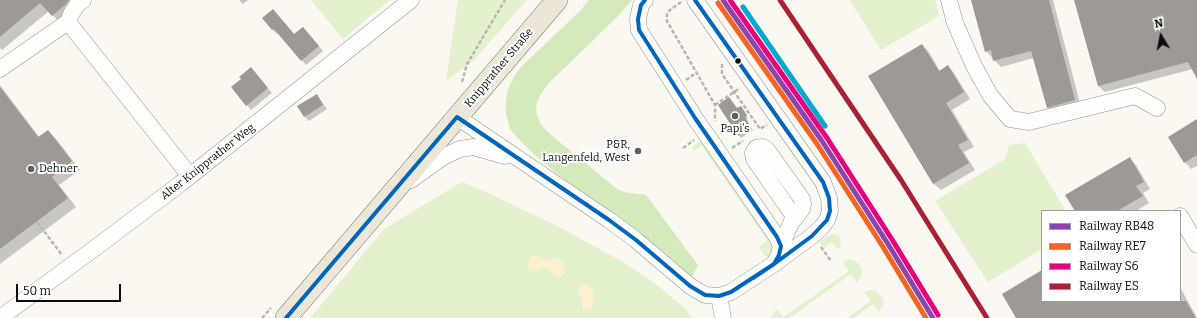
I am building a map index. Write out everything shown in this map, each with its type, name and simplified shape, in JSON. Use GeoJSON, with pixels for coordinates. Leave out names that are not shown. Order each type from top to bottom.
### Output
{"type":"FeatureCollection","features":[{"type":"Feature","properties":{"kind":"main road","name":"Knipprather Straße"},"geometry":{"type":"LineString","coordinates":[[286,318],[557,0]]}},
{"type":"Feature","properties":{"kind":"street"},"geometry":{"type":"LineString","coordinates":[[0,69],[68,22],[77,5],[83,0]]}},
{"type":"Feature","properties":{"kind":"street","name":"Alter Knipprather Weg"},"geometry":{"type":"LineString","coordinates":[[0,318],[190,176],[411,0]]}},
{"type":"Feature","properties":{"kind":"street"},"geometry":{"type":"LineString","coordinates":[[645,0],[641,5],[638,19],[639,30],[695,118],[772,230],[781,246]]}},
{"type":"Feature","properties":{"kind":"street"},"geometry":{"type":"LineString","coordinates":[[949,0],[955,23],[974,66],[990,95],[1010,119],[1029,122],[1135,96],[1157,108]]}},
{"type":"Feature","properties":{"kind":"street"},"geometry":{"type":"LineString","coordinates":[[457,117],[630,236],[690,286],[705,295],[719,296],[731,292],[774,264],[821,228],[827,220],[830,211],[829,198],[823,182],[688,1]]}},
{"type":"Feature","properties":{"kind":"street"},"geometry":{"type":"LineString","coordinates":[[68,22],[190,176]]}},
{"type":"Feature","properties":{"kind":"street"},"geometry":{"type":"LineString","coordinates":[[390,196],[443,157],[460,149],[473,147],[518,159]]}},
{"type":"Feature","properties":{"kind":"street"},"geometry":{"type":"LineString","coordinates":[[774,264],[795,218]]}},
{"type":"Feature","properties":{"kind":"street"},"geometry":{"type":"LineString","coordinates":[[1181,218],[1197,245]]}},
{"type":"Feature","properties":{"kind":"street"},"geometry":{"type":"LineString","coordinates":[[719,296],[723,318]]}},
{"type":"Feature","properties":{"kind":"path"},"geometry":{"type":"LineString","coordinates":[[462,82],[467,64],[505,0]]}},
{"type":"Feature","properties":{"kind":"path"},"geometry":{"type":"LineString","coordinates":[[688,1],[670,10],[667,13],[667,21],[716,105],[743,86]]}},
{"type":"Feature","properties":{"kind":"path"},"geometry":{"type":"LineString","coordinates":[[719,60],[722,65],[722,74],[760,129],[768,124]]}},
{"type":"Feature","properties":{"kind":"path"},"geometry":{"type":"LineString","coordinates":[[688,79],[696,73]]}},
{"type":"Feature","properties":{"kind":"path"},"geometry":{"type":"LineString","coordinates":[[37,222],[70,266]]}},
{"type":"Feature","properties":{"kind":"green space"},"geometry":{"type":"Polygon","coordinates":[[[311,0],[390,0],[343,39],[311,0]]]}},
{"type":"Feature","properties":{"kind":"green space"},"geometry":{"type":"Polygon","coordinates":[[[458,0],[527,0],[473,61],[446,81],[458,0]]]}},
{"type":"Feature","properties":{"kind":"green space"},"geometry":{"type":"Polygon","coordinates":[[[589,0],[632,0],[617,17],[549,83],[540,95],[536,106],[537,115],[541,125],[551,135],[617,189],[624,192],[646,195],[698,265],[692,277],[664,252],[578,190],[544,163],[521,142],[510,129],[506,114],[506,102],[508,89],[515,75],[523,65],[582,9],[589,0]]]}},
{"type":"Feature","properties":{"kind":"green space"},"geometry":{"type":"Polygon","coordinates":[[[850,0],[935,0],[939,16],[881,50],[850,0]]]}},
{"type":"Feature","properties":{"kind":"green space"},"geometry":{"type":"Polygon","coordinates":[[[701,140],[774,244],[770,257],[764,255],[759,247],[767,240],[702,146],[693,151],[693,146],[701,140]]]}},
{"type":"Feature","properties":{"kind":"green space"},"geometry":{"type":"Polygon","coordinates":[[[1025,143],[1065,210],[1041,210],[1041,250],[988,282],[935,201],[1005,159],[1009,145],[1025,143]]]}},
{"type":"Feature","properties":{"kind":"green space"},"geometry":{"type":"Polygon","coordinates":[[[462,182],[559,227],[623,262],[653,282],[685,308],[692,318],[310,318],[384,229],[462,182]]]}},
{"type":"Feature","properties":{"kind":"green space"},"geometry":{"type":"Polygon","coordinates":[[[832,234],[838,235],[840,238],[841,246],[838,249],[832,242],[824,248],[819,242],[832,234]]]}},
{"type":"Feature","properties":{"kind":"green space"},"geometry":{"type":"Polygon","coordinates":[[[846,260],[853,260],[861,267],[862,274],[857,283],[851,274],[789,318],[771,318],[772,314],[777,309],[784,317],[849,271],[843,262],[846,260]]]}},
{"type":"Feature","properties":{"kind":"green space"},"geometry":{"type":"Polygon","coordinates":[[[871,290],[876,291],[882,297],[884,302],[879,312],[873,304],[853,318],[847,318],[871,301],[864,292],[871,290]]]}},
{"type":"Feature","properties":{"kind":"sand"},"geometry":{"type":"Polygon","coordinates":[[[531,256],[539,256],[546,260],[559,257],[563,263],[565,270],[564,274],[559,277],[552,273],[547,267],[537,271],[530,271],[527,264],[531,256]]]}},
{"type":"Feature","properties":{"kind":"sand"},"geometry":{"type":"Polygon","coordinates":[[[579,285],[589,285],[594,297],[593,307],[587,310],[582,308],[582,299],[578,290],[579,285]]]}},
{"type":"Feature","properties":{"kind":"building"},"geometry":{"type":"Polygon","coordinates":[[[0,0],[69,0],[52,16],[40,3],[0,37],[0,0]]]}},
{"type":"Feature","properties":{"kind":"building"},"geometry":{"type":"Polygon","coordinates":[[[971,0],[1049,0],[1075,100],[1047,108],[1031,51],[993,61],[991,50],[985,52],[971,0]]]}},
{"type":"Feature","properties":{"kind":"building"},"geometry":{"type":"Polygon","coordinates":[[[1074,0],[1197,0],[1197,79],[1188,62],[1098,86],[1074,0]]]}},
{"type":"Feature","properties":{"kind":"building"},"geometry":{"type":"Polygon","coordinates":[[[273,9],[294,34],[303,27],[319,46],[301,61],[274,29],[272,30],[262,18],[273,9]]]}},
{"type":"Feature","properties":{"kind":"building"},"geometry":{"type":"Polygon","coordinates":[[[922,44],[939,71],[948,65],[964,92],[946,103],[968,140],[958,145],[969,163],[933,184],[868,76],[922,44]]]}},
{"type":"Feature","properties":{"kind":"building"},"geometry":{"type":"Polygon","coordinates":[[[251,67],[268,88],[246,106],[231,87],[241,79],[239,77],[251,67]]]}},
{"type":"Feature","properties":{"kind":"building","name":"Dehner"},"geometry":{"type":"Polygon","coordinates":[[[0,87],[38,137],[48,130],[72,161],[52,177],[68,198],[0,249],[0,87]]]}},
{"type":"Feature","properties":{"kind":"building"},"geometry":{"type":"Polygon","coordinates":[[[317,94],[323,105],[304,117],[297,106],[317,94]]]}},
{"type":"Feature","properties":{"kind":"building"},"geometry":{"type":"Polygon","coordinates":[[[729,97],[737,108],[741,106],[747,115],[745,117],[751,127],[738,136],[718,105],[729,97]]]}},
{"type":"Feature","properties":{"kind":"building"},"geometry":{"type":"Polygon","coordinates":[[[1197,119],[1197,155],[1184,163],[1168,137],[1197,119]]]}},
{"type":"Feature","properties":{"kind":"building"},"geometry":{"type":"Polygon","coordinates":[[[1130,157],[1144,182],[1136,186],[1143,196],[1119,210],[1074,210],[1065,195],[1130,157]]]}},
{"type":"Feature","properties":{"kind":"building"},"geometry":{"type":"Polygon","coordinates":[[[1041,271],[1041,302],[1186,301],[1196,318],[1016,318],[1002,294],[1041,271]]]}},
{"type":"Feature","properties":{"kind":"rail line","name":"RB48"},"geometry":{"type":"LineString","coordinates":[[723,0],[822,141],[933,318]]}},
{"type":"Feature","properties":{"kind":"rail line","name":"S6"},"geometry":{"type":"LineString","coordinates":[[730,0],[827,138],[938,315]]}},
{"type":"Feature","properties":{"kind":"rail line","name":"ES"},"geometry":{"type":"LineString","coordinates":[[780,0],[901,180],[987,318]]}},
{"type":"Feature","properties":{"kind":"rail line","name":"RE7"},"geometry":{"type":"LineString","coordinates":[[718,3],[817,144],[883,247],[926,318]]}},
{"type":"Feature","properties":{"kind":"transit line"},"geometry":{"type":"LineString","coordinates":[[645,0],[641,5],[638,19],[639,30],[695,118],[777,237],[781,246],[779,255],[774,264],[753,278]]}},
{"type":"Feature","properties":{"kind":"transit line"},"geometry":{"type":"LineString","coordinates":[[286,318],[457,117],[609,220],[636,240],[690,286],[705,295],[719,296],[731,292],[774,264],[812,236],[827,220],[830,211],[829,198],[823,182],[695,0]]}},
{"type":"Feature","properties":{"kind":"transit line"},"geometry":{"type":"LineString","coordinates":[[743,7],[825,126]]}},
{"type":"Feature","properties":{"kind":"place","name":"Papi's"},"geometry":{"type":"Point","coordinates":[735,116]}},
{"type":"Feature","properties":{"kind":"place","name":"P&R, Langenfeld, West"},"geometry":{"type":"Point","coordinates":[638,151]}},
{"type":"Feature","properties":{"kind":"place","name":"Dehner"},"geometry":{"type":"Point","coordinates":[31,169]}}]}
